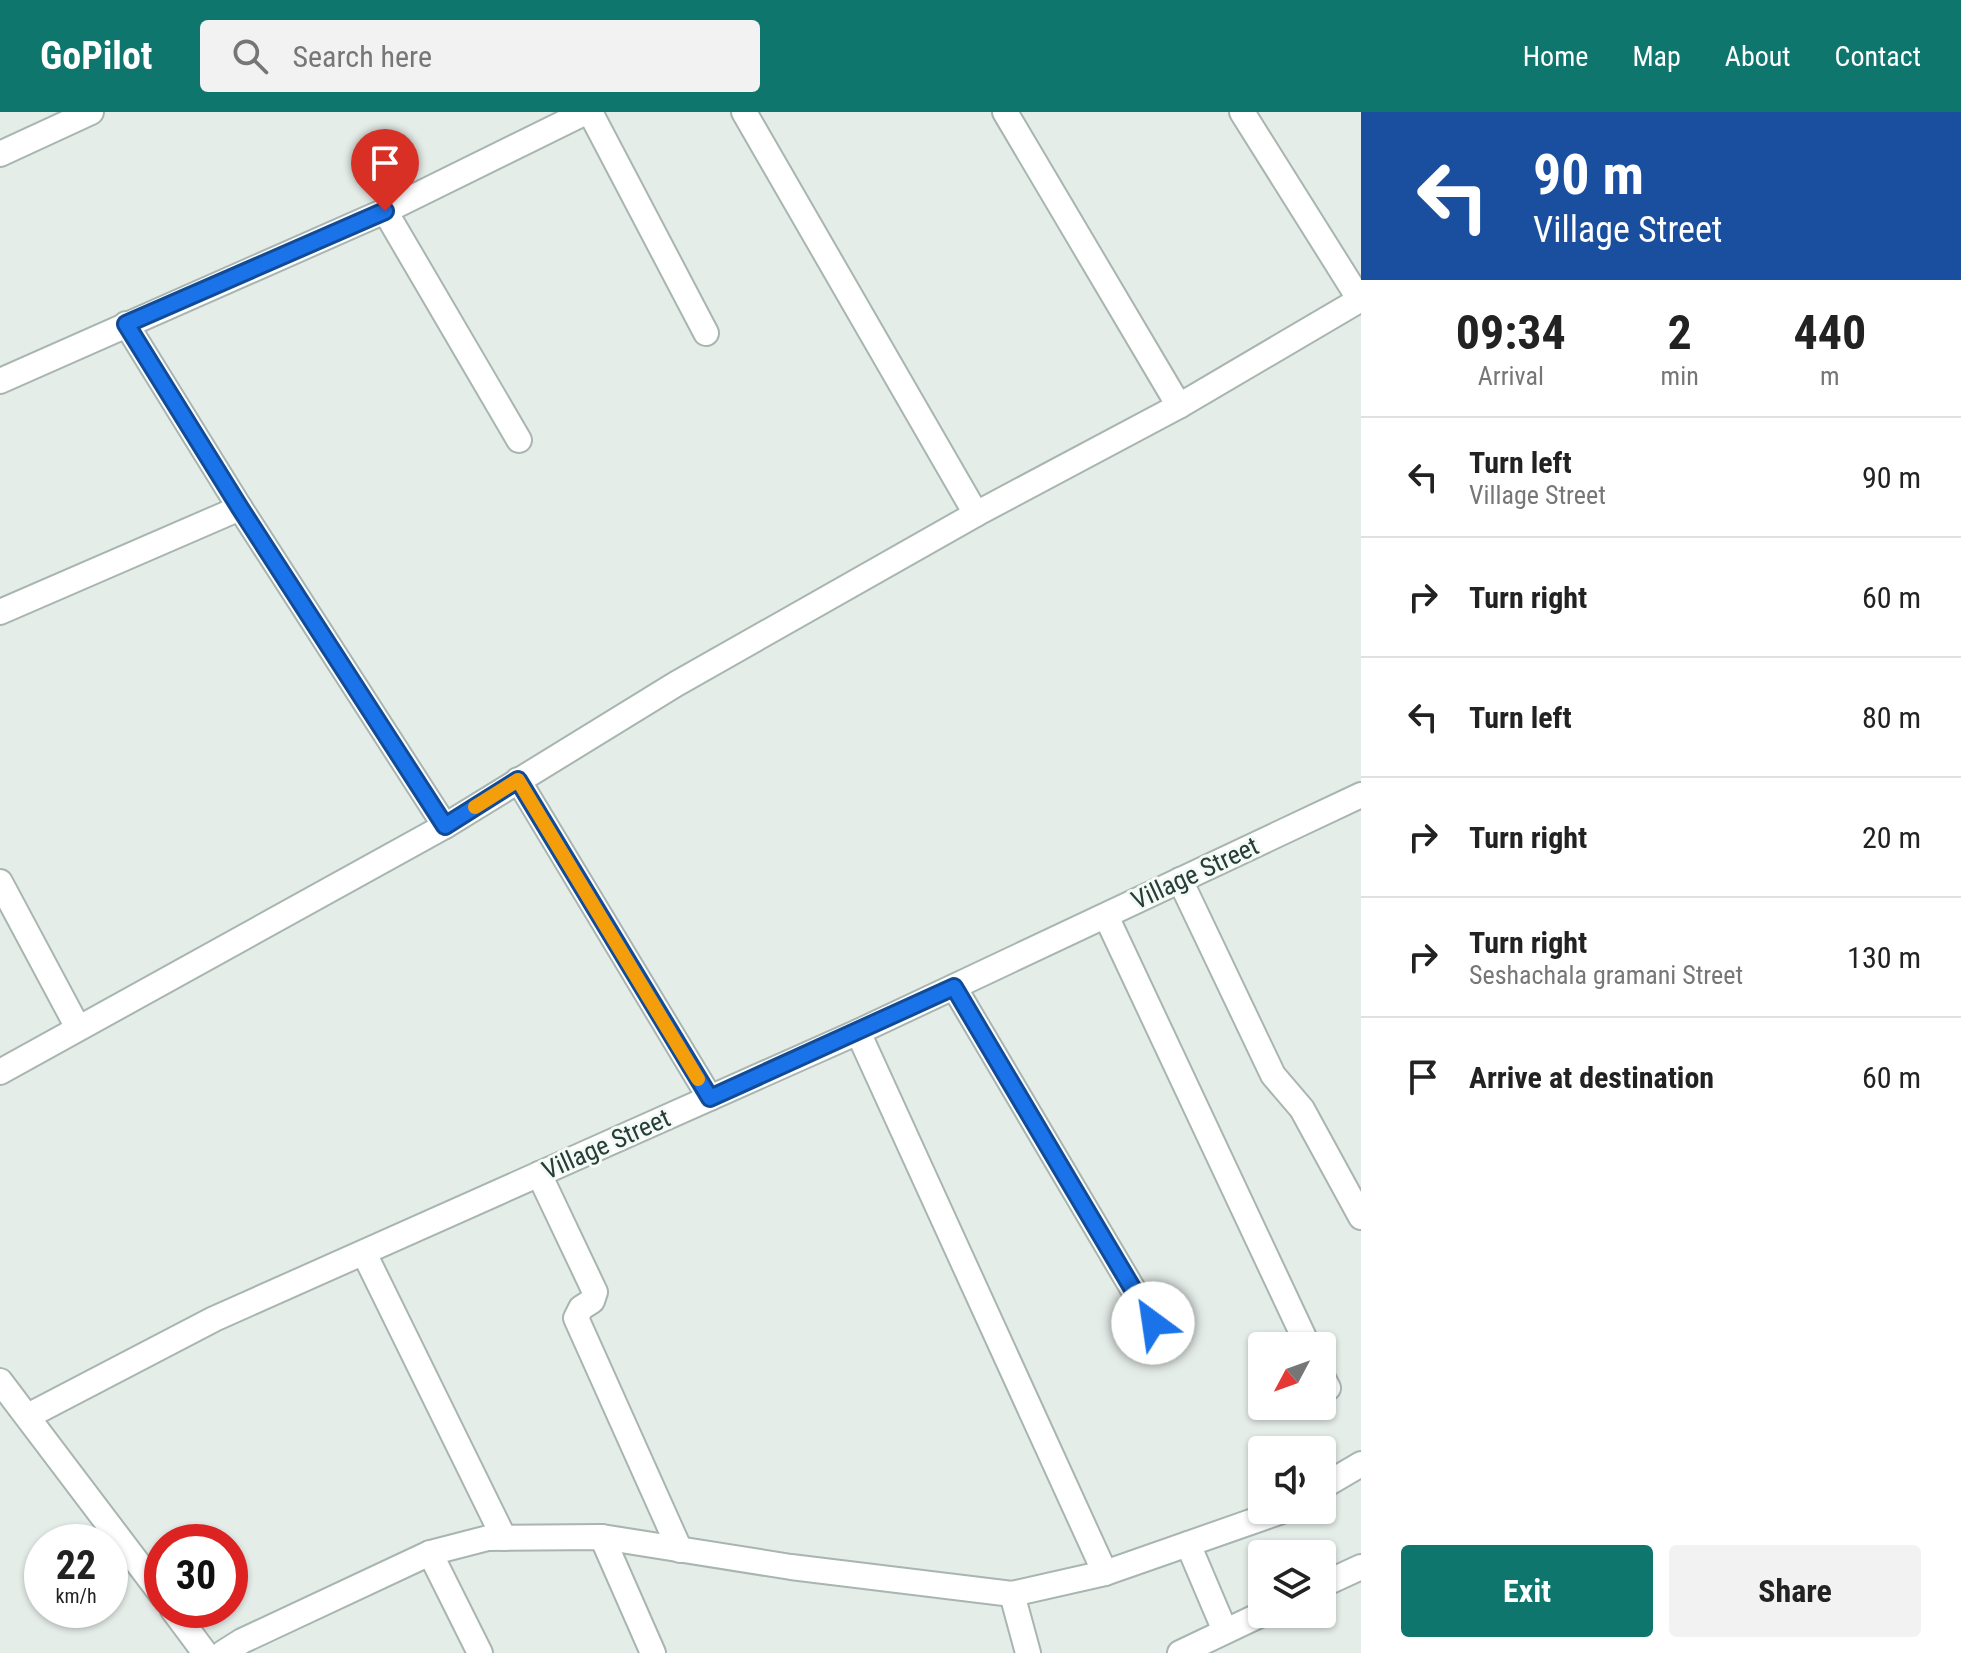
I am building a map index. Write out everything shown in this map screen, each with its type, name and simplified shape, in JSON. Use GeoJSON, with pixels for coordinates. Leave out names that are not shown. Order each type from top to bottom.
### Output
{"type":"FeatureCollection","features":[{"type":"Feature","properties":{"kind":"street"},"geometry":{"type":"LineString","coordinates":[[0,154],[91,112]]}},
{"type":"Feature","properties":{"kind":"street"},"geometry":{"type":"LineString","coordinates":[[0,381],[385,211],[588,112],[706,333]]}},
{"type":"Feature","properties":{"kind":"street"},"geometry":{"type":"LineString","coordinates":[[744,112],[976,514]]}},
{"type":"Feature","properties":{"kind":"street"},"geometry":{"type":"LineString","coordinates":[[1005,112],[1179,406]]}},
{"type":"Feature","properties":{"kind":"street"},"geometry":{"type":"LineString","coordinates":[[0,1072],[445,826],[676,684],[976,514],[1179,406],[1360,300],[1242,112]]}},
{"type":"Feature","properties":{"kind":"street"},"geometry":{"type":"LineString","coordinates":[[385,211],[519,440]]}},
{"type":"Feature","properties":{"kind":"street"},"geometry":{"type":"LineString","coordinates":[[126,324],[240,508],[445,826]]}},
{"type":"Feature","properties":{"kind":"street"},"geometry":{"type":"LineString","coordinates":[[0,612],[240,508]]}},
{"type":"Feature","properties":{"kind":"street"},"geometry":{"type":"LineString","coordinates":[[518,780],[710,1098]]}},
{"type":"Feature","properties":{"kind":"street","name":"Village Street"},"geometry":{"type":"LineString","coordinates":[[28,1416],[214,1319],[858,1032],[1361,795]]}},
{"type":"Feature","properties":{"kind":"street"},"geometry":{"type":"LineString","coordinates":[[1180,880],[1273,1075],[1302,1109],[1361,1217]]}},
{"type":"Feature","properties":{"kind":"street"},"geometry":{"type":"LineString","coordinates":[[0,882],[78,1028]]}},
{"type":"Feature","properties":{"kind":"street"},"geometry":{"type":"LineString","coordinates":[[1106,916],[1301,1332]]}},
{"type":"Feature","properties":{"kind":"street"},"geometry":{"type":"LineString","coordinates":[[954,987],[1153,1323]]}},
{"type":"Feature","properties":{"kind":"street"},"geometry":{"type":"LineString","coordinates":[[858,1032],[1105,1573]]}},
{"type":"Feature","properties":{"kind":"street"},"geometry":{"type":"LineString","coordinates":[[539,1174],[595,1292],[592,1301],[581,1308],[576,1318],[680,1550]]}},
{"type":"Feature","properties":{"kind":"street"},"geometry":{"type":"LineString","coordinates":[[364,1253],[504,1538]]}},
{"type":"Feature","properties":{"kind":"street"},"geometry":{"type":"LineString","coordinates":[[0,1381],[144,1571]]}},
{"type":"Feature","properties":{"kind":"street"},"geometry":{"type":"LineString","coordinates":[[1336,1479],[1361,1464]]}},
{"type":"Feature","properties":{"kind":"street"},"geometry":{"type":"LineString","coordinates":[[238,1649],[430,1553],[488,1538],[602,1537],[791,1567],[1012,1594],[1105,1573],[1248,1523]]}},
{"type":"Feature","properties":{"kind":"street"},"geometry":{"type":"LineString","coordinates":[[602,1537],[653,1653]]}},
{"type":"Feature","properties":{"kind":"street"},"geometry":{"type":"LineString","coordinates":[[1188,1544],[1225,1631]]}},
{"type":"Feature","properties":{"kind":"street"},"geometry":{"type":"LineString","coordinates":[[430,1553],[480,1653]]}},
{"type":"Feature","properties":{"kind":"street"},"geometry":{"type":"LineString","coordinates":[[1336,1579],[1361,1567]]}},
{"type":"Feature","properties":{"kind":"street"},"geometry":{"type":"LineString","coordinates":[[1012,1594],[1028,1653]]}},
{"type":"Feature","properties":{"kind":"street"},"geometry":{"type":"LineString","coordinates":[[1180,1653],[1248,1620]]}},
{"type":"Feature","properties":{"kind":"street"},"geometry":{"type":"LineString","coordinates":[[186,1628],[205,1653]]}},
{"type":"Feature","properties":{"kind":"slow traffic"},"geometry":{"type":"LineString","coordinates":[[475,807],[518,780],[698,1079]]}},
{"type":"Feature","properties":{"kind":"route"},"geometry":{"type":"LineString","coordinates":[[385,211],[126,324],[240,508],[445,826],[518,780],[710,1098],[954,987],[1153,1323]]}}]}
